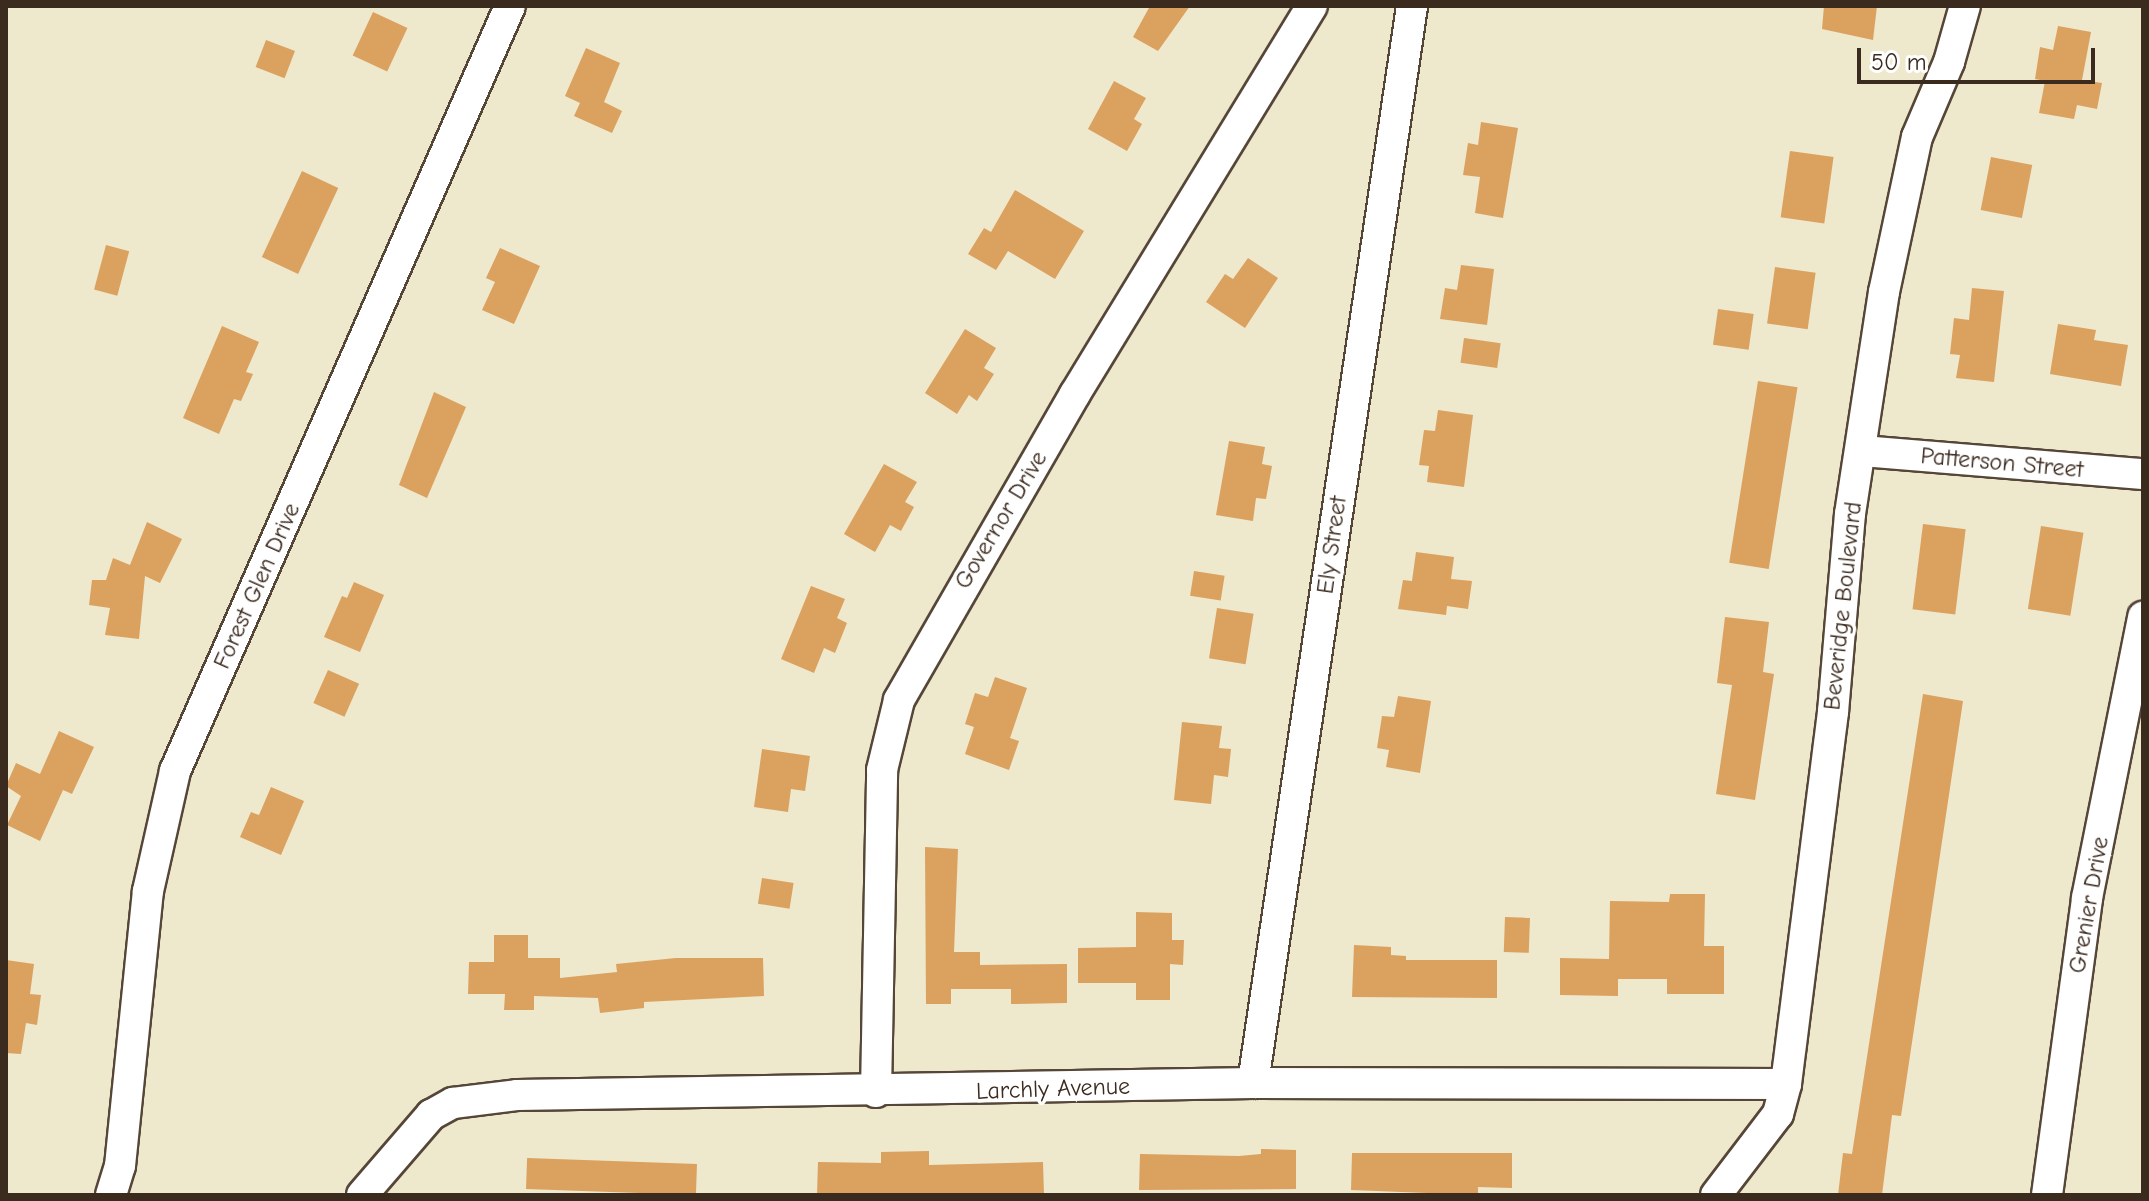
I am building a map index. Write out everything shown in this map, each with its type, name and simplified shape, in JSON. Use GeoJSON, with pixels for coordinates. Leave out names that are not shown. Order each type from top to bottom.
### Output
{"type":"FeatureCollection","features":[{"type":"Feature","properties":{"kind":"street","name":"Forest Glen Drive"},"geometry":{"type":"LineString","coordinates":[[111,1195],[120,1166],[148,891],[175,771],[510,6]]}},
{"type":"Feature","properties":{"kind":"street","name":"Governor Drive"},"geometry":{"type":"LineString","coordinates":[[876,1092],[882,770],[899,700],[1075,394],[1312,6]]}},
{"type":"Feature","properties":{"kind":"street","name":"Ely Street"},"geometry":{"type":"LineString","coordinates":[[1253,1083],[1412,6]]}},
{"type":"Feature","properties":{"kind":"street","name":"Beveridge Boulevard"},"geometry":{"type":"LineString","coordinates":[[1716,1195],[1778,1114],[1786,1084],[1833,712],[1850,514],[1902,199],[1917,137],[1949,62],[1965,6]]}},
{"type":"Feature","properties":{"kind":"street","name":"Patterson Street"},"geometry":{"type":"LineString","coordinates":[[1862,451],[2143,474]]}},
{"type":"Feature","properties":{"kind":"street","name":"Grenier Drive"},"geometry":{"type":"LineString","coordinates":[[2047,1195],[2087,898],[2143,617]]}},
{"type":"Feature","properties":{"kind":"street","name":"Larchly Avenue"},"geometry":{"type":"LineString","coordinates":[[362,1195],[421,1122],[462,1101],[517,1095],[876,1092],[1253,1083],[1786,1084]]}},
{"type":"Feature","properties":{"kind":"building"},"geometry":{"type":"Polygon","coordinates":[[[1150,6],[1190,6],[1158,51],[1133,37],[1150,6]]]}},
{"type":"Feature","properties":{"kind":"building"},"geometry":{"type":"Polygon","coordinates":[[[1824,6],[1877,6],[1873,40],[1822,29],[1824,6]]]}},
{"type":"Feature","properties":{"kind":"building"},"geometry":{"type":"Polygon","coordinates":[[[373,12],[407,28],[387,72],[353,56],[373,12]]]}},
{"type":"Feature","properties":{"kind":"building"},"geometry":{"type":"Polygon","coordinates":[[[2058,26],[2091,32],[2082,80],[2102,83],[2097,109],[2077,105],[2074,119],[2039,113],[2045,81],[2035,79],[2040,47],[2053,50],[2058,26]]]}},
{"type":"Feature","properties":{"kind":"building"},"geometry":{"type":"Polygon","coordinates":[[[266,40],[295,51],[285,78],[256,67],[266,40]]]}},
{"type":"Feature","properties":{"kind":"building"},"geometry":{"type":"Polygon","coordinates":[[[586,48],[620,63],[604,102],[622,111],[612,133],[574,116],[580,103],[565,96],[586,48]]]}},
{"type":"Feature","properties":{"kind":"building"},"geometry":{"type":"Polygon","coordinates":[[[1114,81],[1146,98],[1134,119],[1142,124],[1127,151],[1088,129],[1114,81]]]}},
{"type":"Feature","properties":{"kind":"building"},"geometry":{"type":"Polygon","coordinates":[[[1481,122],[1518,128],[1503,218],[1475,213],[1480,177],[1463,175],[1468,143],[1478,145],[1481,122]]]}},
{"type":"Feature","properties":{"kind":"building"},"geometry":{"type":"Polygon","coordinates":[[[1790,151],[1834,157],[1824,223],[1781,217],[1790,151]]]}},
{"type":"Feature","properties":{"kind":"building"},"geometry":{"type":"Polygon","coordinates":[[[1991,157],[2032,165],[2022,218],[1981,210],[1991,157]]]}},
{"type":"Feature","properties":{"kind":"building"},"geometry":{"type":"Polygon","coordinates":[[[302,171],[338,188],[298,274],[262,257],[302,171]]]}},
{"type":"Feature","properties":{"kind":"building"},"geometry":{"type":"Polygon","coordinates":[[[1015,190],[1084,231],[1055,279],[1008,251],[996,270],[968,254],[984,228],[991,232],[1015,190]]]}},
{"type":"Feature","properties":{"kind":"building"},"geometry":{"type":"Polygon","coordinates":[[[106,245],[129,251],[117,296],[94,289],[106,245]]]}},
{"type":"Feature","properties":{"kind":"building"},"geometry":{"type":"Polygon","coordinates":[[[500,248],[540,266],[514,324],[482,310],[495,282],[486,278],[500,248]]]}},
{"type":"Feature","properties":{"kind":"building"},"geometry":{"type":"Polygon","coordinates":[[[1248,258],[1278,278],[1245,328],[1206,302],[1225,274],[1233,279],[1248,258]]]}},
{"type":"Feature","properties":{"kind":"building"},"geometry":{"type":"Polygon","coordinates":[[[1461,265],[1494,269],[1487,325],[1440,319],[1445,288],[1457,290],[1461,265]]]}},
{"type":"Feature","properties":{"kind":"building"},"geometry":{"type":"Polygon","coordinates":[[[1775,267],[1816,273],[1808,329],[1767,323],[1775,267]]]}},
{"type":"Feature","properties":{"kind":"building"},"geometry":{"type":"Polygon","coordinates":[[[1972,288],[2004,291],[1994,382],[1956,378],[1960,355],[1950,354],[1954,318],[1969,320],[1972,288]]]}},
{"type":"Feature","properties":{"kind":"building"},"geometry":{"type":"Polygon","coordinates":[[[1718,309],[1754,314],[1749,350],[1713,345],[1718,309]]]}},
{"type":"Feature","properties":{"kind":"building"},"geometry":{"type":"Polygon","coordinates":[[[2058,324],[2096,330],[2094,340],[2128,345],[2121,386],[2050,374],[2058,324]]]}},
{"type":"Feature","properties":{"kind":"building"},"geometry":{"type":"Polygon","coordinates":[[[222,326],[259,342],[246,372],[253,374],[241,401],[234,399],[219,434],[183,418],[222,326]]]}},
{"type":"Feature","properties":{"kind":"building"},"geometry":{"type":"Polygon","coordinates":[[[965,329],[996,348],[984,368],[994,374],[977,401],[969,395],[957,414],[925,393],[965,329]]]}},
{"type":"Feature","properties":{"kind":"building"},"geometry":{"type":"Polygon","coordinates":[[[1464,338],[1501,343],[1497,368],[1461,363],[1464,338]]]}},
{"type":"Feature","properties":{"kind":"building"},"geometry":{"type":"Polygon","coordinates":[[[1758,381],[1798,387],[1769,569],[1729,563],[1758,381]]]}},
{"type":"Feature","properties":{"kind":"building"},"geometry":{"type":"Polygon","coordinates":[[[434,392],[466,407],[427,498],[399,485],[434,392]]]}},
{"type":"Feature","properties":{"kind":"building"},"geometry":{"type":"Polygon","coordinates":[[[1438,410],[1473,415],[1464,487],[1427,482],[1429,466],[1419,465],[1424,430],[1435,431],[1438,410]]]}},
{"type":"Feature","properties":{"kind":"building"},"geometry":{"type":"Polygon","coordinates":[[[1229,441],[1265,447],[1262,464],[1272,466],[1266,499],[1256,498],[1253,521],[1216,515],[1229,441]]]}},
{"type":"Feature","properties":{"kind":"building"},"geometry":{"type":"Polygon","coordinates":[[[884,464],[917,482],[905,502],[914,507],[901,531],[890,525],[875,552],[844,534],[884,464]]]}},
{"type":"Feature","properties":{"kind":"building"},"geometry":{"type":"Polygon","coordinates":[[[147,522],[182,539],[160,583],[145,576],[139,639],[105,635],[110,608],[89,605],[92,580],[106,580],[113,558],[130,565],[147,522]]]}},
{"type":"Feature","properties":{"kind":"building"},"geometry":{"type":"Polygon","coordinates":[[[1923,524],[1966,529],[1955,615],[1913,609],[1923,524]]]}},
{"type":"Feature","properties":{"kind":"building"},"geometry":{"type":"Polygon","coordinates":[[[2041,526],[2083,533],[2070,616],[2028,609],[2041,526]]]}},
{"type":"Feature","properties":{"kind":"building"},"geometry":{"type":"Polygon","coordinates":[[[1416,552],[1454,557],[1451,579],[1472,581],[1468,609],[1447,606],[1446,615],[1398,609],[1403,580],[1412,581],[1416,552]]]}},
{"type":"Feature","properties":{"kind":"building"},"geometry":{"type":"Polygon","coordinates":[[[1194,571],[1225,576],[1221,601],[1190,596],[1194,571]]]}},
{"type":"Feature","properties":{"kind":"building"},"geometry":{"type":"Polygon","coordinates":[[[354,582],[384,595],[360,652],[324,637],[342,596],[347,598],[354,582]]]}},
{"type":"Feature","properties":{"kind":"building"},"geometry":{"type":"Polygon","coordinates":[[[811,586],[845,599],[837,618],[847,623],[835,653],[824,648],[814,673],[781,659],[811,586]]]}},
{"type":"Feature","properties":{"kind":"building"},"geometry":{"type":"Polygon","coordinates":[[[1217,608],[1254,614],[1246,664],[1209,658],[1217,608]]]}},
{"type":"Feature","properties":{"kind":"building"},"geometry":{"type":"Polygon","coordinates":[[[1725,617],[1769,622],[1763,672],[1774,674],[1755,800],[1716,794],[1732,685],[1717,683],[1725,617]]]}},
{"type":"Feature","properties":{"kind":"building"},"geometry":{"type":"Polygon","coordinates":[[[328,670],[359,684],[344,717],[313,703],[328,670]]]}},
{"type":"Feature","properties":{"kind":"building"},"geometry":{"type":"Polygon","coordinates":[[[995,677],[1027,688],[1010,738],[1019,741],[1009,770],[965,754],[974,727],[965,724],[975,693],[988,697],[995,677]]]}},
{"type":"Feature","properties":{"kind":"building"},"geometry":{"type":"Polygon","coordinates":[[[1923,694],[1963,701],[1901,1116],[1892,1115],[1882,1195],[1838,1195],[1843,1153],[1852,1154],[1923,694]]]}},
{"type":"Feature","properties":{"kind":"building"},"geometry":{"type":"Polygon","coordinates":[[[1398,696],[1431,701],[1420,773],[1386,767],[1389,750],[1377,748],[1382,716],[1394,717],[1398,696]]]}},
{"type":"Feature","properties":{"kind":"building"},"geometry":{"type":"Polygon","coordinates":[[[1182,722],[1222,726],[1219,748],[1231,749],[1228,777],[1214,775],[1211,804],[1174,800],[1182,722]]]}},
{"type":"Feature","properties":{"kind":"building"},"geometry":{"type":"Polygon","coordinates":[[[59,731],[94,747],[72,794],[63,790],[40,841],[7,825],[21,796],[6,786],[16,763],[40,774],[59,731]]]}},
{"type":"Feature","properties":{"kind":"building"},"geometry":{"type":"Polygon","coordinates":[[[762,749],[810,756],[805,791],[791,789],[788,812],[754,807],[762,749]]]}},
{"type":"Feature","properties":{"kind":"building"},"geometry":{"type":"Polygon","coordinates":[[[271,787],[304,801],[281,855],[240,837],[251,812],[259,815],[271,787]]]}},
{"type":"Feature","properties":{"kind":"building"},"geometry":{"type":"Polygon","coordinates":[[[925,847],[958,849],[954,952],[980,952],[980,965],[1067,964],[1067,1003],[1011,1004],[1011,989],[951,989],[951,1004],[926,1004],[925,847]]]}},
{"type":"Feature","properties":{"kind":"building"},"geometry":{"type":"Polygon","coordinates":[[[762,878],[794,883],[790,909],[758,904],[762,878]]]}},
{"type":"Feature","properties":{"kind":"building"},"geometry":{"type":"Polygon","coordinates":[[[1670,894],[1705,894],[1704,946],[1724,946],[1724,994],[1667,994],[1667,979],[1618,979],[1618,996],[1560,995],[1560,958],[1609,959],[1610,901],[1669,902],[1670,894]]]}},
{"type":"Feature","properties":{"kind":"building"},"geometry":{"type":"Polygon","coordinates":[[[1136,912],[1172,913],[1172,940],[1184,940],[1183,965],[1170,964],[1170,1000],[1136,1000],[1136,983],[1078,983],[1078,948],[1136,947],[1136,912]]]}},
{"type":"Feature","properties":{"kind":"building"},"geometry":{"type":"Polygon","coordinates":[[[1505,917],[1530,918],[1529,953],[1504,952],[1505,917]]]}},
{"type":"Feature","properties":{"kind":"building"},"geometry":{"type":"Polygon","coordinates":[[[494,935],[528,935],[528,958],[560,958],[560,978],[617,972],[616,964],[676,958],[763,958],[764,996],[644,1002],[644,1008],[600,1013],[598,998],[534,996],[534,1010],[504,1010],[505,994],[468,994],[469,962],[494,962],[494,935]]]}},
{"type":"Feature","properties":{"kind":"building"},"geometry":{"type":"Polygon","coordinates":[[[1354,945],[1391,947],[1391,955],[1406,956],[1406,960],[1497,960],[1497,998],[1352,997],[1354,945]]]}},
{"type":"Feature","properties":{"kind":"building"},"geometry":{"type":"Polygon","coordinates":[[[6,960],[34,964],[30,994],[41,995],[37,1025],[26,1023],[21,1054],[6,1053],[6,960]]]}},
{"type":"Feature","properties":{"kind":"building"},"geometry":{"type":"Polygon","coordinates":[[[1261,1149],[1296,1150],[1296,1189],[1139,1190],[1140,1154],[1239,1156],[1261,1154],[1261,1149]]]}},
{"type":"Feature","properties":{"kind":"building"},"geometry":{"type":"Polygon","coordinates":[[[929,1151],[929,1165],[1043,1162],[1044,1195],[817,1195],[818,1162],[881,1163],[881,1152],[929,1151]]]}},
{"type":"Feature","properties":{"kind":"building"},"geometry":{"type":"Polygon","coordinates":[[[1352,1153],[1512,1153],[1512,1188],[1478,1187],[1478,1195],[1351,1190],[1352,1153]]]}},
{"type":"Feature","properties":{"kind":"building"},"geometry":{"type":"Polygon","coordinates":[[[527,1158],[697,1164],[696,1195],[526,1189],[527,1158]]]}}]}
